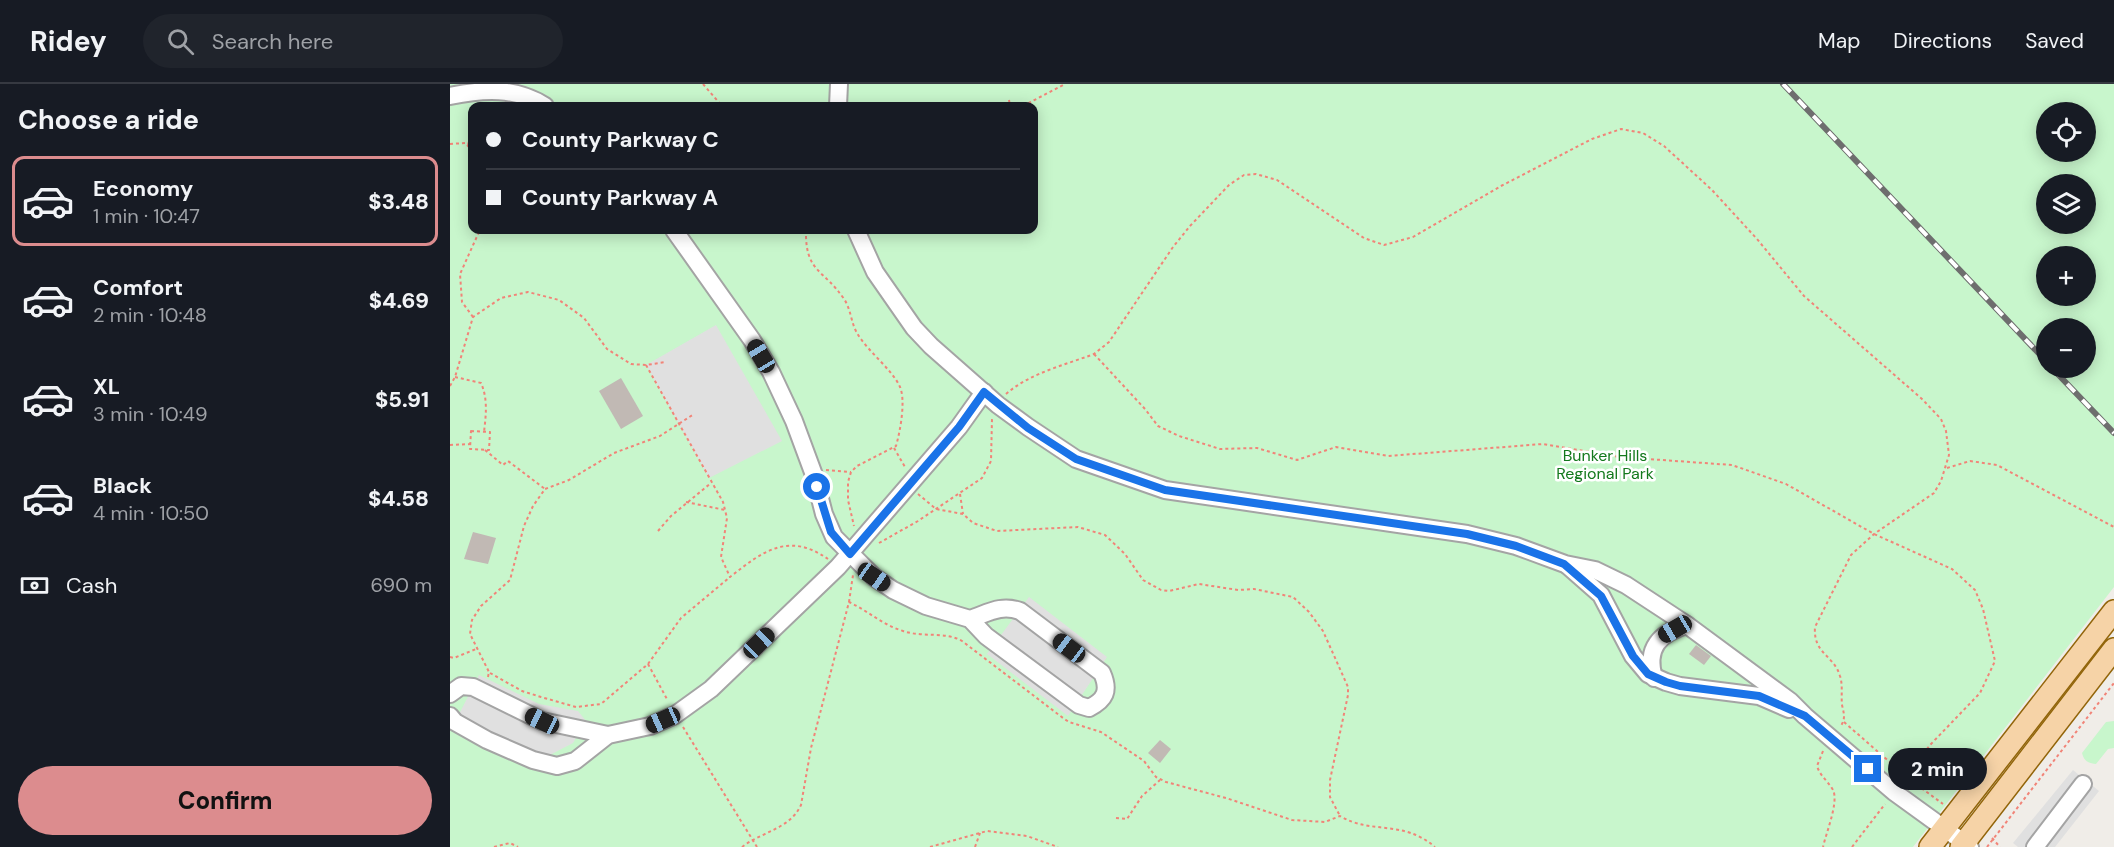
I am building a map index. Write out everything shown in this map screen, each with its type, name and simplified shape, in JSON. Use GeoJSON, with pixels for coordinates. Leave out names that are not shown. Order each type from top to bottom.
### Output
{"type":"FeatureCollection","features":[{"type":"Feature","properties":{"kind":"main road"},"geometry":{"type":"LineString","coordinates":[[1930,847],[2114,611]]}},
{"type":"Feature","properties":{"kind":"main road"},"geometry":{"type":"LineString","coordinates":[[1965,846],[2114,649]]}},
{"type":"Feature","properties":{"kind":"street"},"geometry":{"type":"LineString","coordinates":[[838,102],[839,84]]}},
{"type":"Feature","properties":{"kind":"street"},"geometry":{"type":"LineString","coordinates":[[450,96],[492,90],[511,92],[535,102]]}},
{"type":"Feature","properties":{"kind":"street"},"geometry":{"type":"LineString","coordinates":[[677,234],[752,340],[771,372],[794,422],[831,532],[850,554],[874,577],[893,590],[926,606],[970,619],[986,636],[1079,705],[1089,708],[1100,703],[1106,695],[1106,682],[1102,673],[1020,611],[1012,608],[999,608],[970,619]]}},
{"type":"Feature","properties":{"kind":"street"},"geometry":{"type":"LineString","coordinates":[[858,234],[874,272],[914,328],[951,365],[1028,428],[1076,459],[1165,490],[1467,534],[1516,546],[1564,564],[1595,570],[1626,585],[1688,625],[1790,701],[1894,792],[1945,828],[1965,846]]}},
{"type":"Feature","properties":{"kind":"street"},"geometry":{"type":"LineString","coordinates":[[450,694],[461,686],[473,687],[542,721],[608,735],[650,726],[675,715],[711,689],[850,554],[959,427],[984,392]]}},
{"type":"Feature","properties":{"kind":"street"},"geometry":{"type":"LineString","coordinates":[[1564,564],[1601,596],[1633,656],[1641,668],[1654,678],[1680,686],[1759,696],[1805,716]]}},
{"type":"Feature","properties":{"kind":"street"},"geometry":{"type":"LineString","coordinates":[[1654,678],[1651,656],[1656,644],[1663,636],[1688,625]]}},
{"type":"Feature","properties":{"kind":"street"},"geometry":{"type":"LineString","coordinates":[[450,716],[455,722],[487,740],[533,760],[557,766],[575,761],[608,735]]}},
{"type":"Feature","properties":{"kind":"street"},"geometry":{"type":"LineString","coordinates":[[2035,847],[2083,784]]}},
{"type":"Feature","properties":{"kind":"path"},"geometry":{"type":"LineString","coordinates":[[703,84],[719,102]]}},
{"type":"Feature","properties":{"kind":"path"},"geometry":{"type":"LineString","coordinates":[[1031,102],[1065,84]]}},
{"type":"Feature","properties":{"kind":"path"},"geometry":{"type":"LineString","coordinates":[[1006,394],[1028,380],[1094,354],[1109,342],[1173,247],[1229,185],[1244,175],[1256,174],[1277,180],[1364,238],[1384,245],[1413,237],[1501,186],[1592,139],[1626,129],[1653,138],[1712,190],[1757,239],[1804,296],[1914,392],[1936,414],[1946,431],[1949,455],[1947,468],[1934,493],[1874,534],[1851,555],[1815,627],[1814,635],[1818,647],[1840,675],[1844,722],[1837,732]]}},
{"type":"Feature","properties":{"kind":"path"},"geometry":{"type":"LineString","coordinates":[[450,144],[465,143],[468,146]]}},
{"type":"Feature","properties":{"kind":"path"},"geometry":{"type":"LineString","coordinates":[[473,317],[462,302],[460,274],[478,234]]}},
{"type":"Feature","properties":{"kind":"path"},"geometry":{"type":"LineString","coordinates":[[807,234],[806,245],[814,267],[844,298],[856,333],[871,354],[893,377],[900,388],[902,398],[901,424],[896,446],[850,472],[848,500],[854,526]]}},
{"type":"Feature","properties":{"kind":"path"},"geometry":{"type":"LineString","coordinates":[[450,386],[455,377],[473,317],[501,298],[528,292],[559,300],[584,318],[607,349],[631,364],[646,365],[666,362]]}},
{"type":"Feature","properties":{"kind":"path"},"geometry":{"type":"LineString","coordinates":[[1094,354],[1158,426],[1179,436],[1220,449],[1257,448],[1297,460],[1335,447],[1388,456],[1543,444],[1620,457],[1732,465],[1786,484],[1874,534],[1952,569],[1975,590],[1983,609],[1995,661],[1980,693],[1931,744],[1852,847]]}},
{"type":"Feature","properties":{"kind":"path"},"geometry":{"type":"LineString","coordinates":[[646,365],[712,482],[725,510],[727,518],[721,557],[730,577]]}},
{"type":"Feature","properties":{"kind":"path"},"geometry":{"type":"LineString","coordinates":[[455,377],[481,383],[485,392],[487,414],[484,432]]}},
{"type":"Feature","properties":{"kind":"path"},"geometry":{"type":"LineString","coordinates":[[694,414],[660,436],[614,453],[569,480],[545,489],[533,506],[524,526],[510,580],[481,606],[472,620],[471,634],[476,649],[489,672],[522,691],[576,707],[601,704],[648,664],[681,618],[758,555],[776,547],[800,546],[825,556]]}},
{"type":"Feature","properties":{"kind":"path"},"geometry":{"type":"LineString","coordinates":[[878,544],[960,494],[981,478],[989,467],[993,449],[992,415]]}},
{"type":"Feature","properties":{"kind":"path"},"geometry":{"type":"LineString","coordinates":[[489,447],[489,450],[470,450],[471,431],[490,432],[489,447],[494,456]]}},
{"type":"Feature","properties":{"kind":"path"},"geometry":{"type":"LineString","coordinates":[[450,445],[471,444]]}},
{"type":"Feature","properties":{"kind":"path"},"geometry":{"type":"LineString","coordinates":[[485,450],[503,465],[508,461],[545,489]]}},
{"type":"Feature","properties":{"kind":"path"},"geometry":{"type":"LineString","coordinates":[[1947,468],[1970,461],[1997,465],[2114,527]]}},
{"type":"Feature","properties":{"kind":"path"},"geometry":{"type":"LineString","coordinates":[[811,469],[850,472]]}},
{"type":"Feature","properties":{"kind":"path"},"geometry":{"type":"LineString","coordinates":[[658,531],[686,502],[712,482]]}},
{"type":"Feature","properties":{"kind":"path"},"geometry":{"type":"LineString","coordinates":[[960,494],[963,514]]}},
{"type":"Feature","properties":{"kind":"path"},"geometry":{"type":"LineString","coordinates":[[686,502],[725,510]]}},
{"type":"Feature","properties":{"kind":"path"},"geometry":{"type":"LineString","coordinates":[[936,509],[963,514],[973,523],[997,531],[1078,527],[1105,535],[1125,554],[1143,580],[1161,590],[1169,591],[1200,584],[1283,594],[1301,603],[1323,632],[1348,687],[1330,780],[1330,798],[1340,816],[1362,825],[1381,826],[1414,833],[1435,847]]}},
{"type":"Feature","properties":{"kind":"path"},"geometry":{"type":"LineString","coordinates":[[742,847],[752,839],[785,825],[798,813],[811,748],[849,602],[852,581]]}},
{"type":"Feature","properties":{"kind":"path"},"geometry":{"type":"LineString","coordinates":[[849,602],[899,630],[919,636],[956,637],[1069,722],[1096,729],[1144,761],[1160,780],[1293,820],[1319,823],[1329,822],[1340,816]]}},
{"type":"Feature","properties":{"kind":"path"},"geometry":{"type":"LineString","coordinates":[[450,657],[454,658],[476,649]]}},
{"type":"Feature","properties":{"kind":"path"},"geometry":{"type":"LineString","coordinates":[[648,664],[675,715],[757,847]]}},
{"type":"Feature","properties":{"kind":"path"},"geometry":{"type":"LineString","coordinates":[[484,691],[489,672]]}},
{"type":"Feature","properties":{"kind":"path"},"geometry":{"type":"LineString","coordinates":[[1987,847],[2114,683]]}},
{"type":"Feature","properties":{"kind":"path"},"geometry":{"type":"LineString","coordinates":[[1844,722],[1906,776],[1943,804]]}},
{"type":"Feature","properties":{"kind":"path"},"geometry":{"type":"LineString","coordinates":[[1823,847],[1836,800],[1834,792],[1817,766],[1826,747]]}},
{"type":"Feature","properties":{"kind":"path"},"geometry":{"type":"LineString","coordinates":[[1116,818],[1127,819],[1142,796],[1160,780]]}},
{"type":"Feature","properties":{"kind":"path"},"geometry":{"type":"LineString","coordinates":[[930,847],[987,831],[1027,836],[1058,847]]}},
{"type":"Feature","properties":{"kind":"path"},"geometry":{"type":"LineString","coordinates":[[975,847],[980,833]]}},
{"type":"Feature","properties":{"kind":"path"},"geometry":{"type":"LineString","coordinates":[[1994,839],[2000,847]]}},
{"type":"Feature","properties":{"kind":"path"},"geometry":{"type":"LineString","coordinates":[[494,847],[510,843],[518,847]]}},
{"type":"Feature","properties":{"kind":"green space","name":"Bunker Hills Regional Park"},"geometry":{"type":"Polygon","coordinates":[[[450,84],[2114,84],[2114,587],[1913,847],[450,847],[450,84]]]}},
{"type":"Feature","properties":{"kind":"green space"},"geometry":{"type":"Polygon","coordinates":[[[2114,721],[2114,748],[2108,749],[2096,764],[2087,761],[2082,753],[2106,722],[2114,721]]]}},
{"type":"Feature","properties":{"kind":"shaded area"},"geometry":{"type":"Polygon","coordinates":[[[716,325],[782,441],[709,478],[646,365],[716,325]]]}},
{"type":"Feature","properties":{"kind":"shaded area"},"geometry":{"type":"Polygon","coordinates":[[[1029,597],[1107,657],[1068,716],[987,654],[1029,597]]]}},
{"type":"Feature","properties":{"kind":"shaded area"},"geometry":{"type":"Polygon","coordinates":[[[479,675],[539,704],[578,711],[586,721],[573,743],[546,757],[455,722],[479,675]]]}},
{"type":"Feature","properties":{"kind":"shaded area"},"geometry":{"type":"Polygon","coordinates":[[[2073,770],[2099,791],[2055,847],[2018,847],[2013,843],[2073,770]]]}},
{"type":"Feature","properties":{"kind":"building"},"geometry":{"type":"Polygon","coordinates":[[[621,378],[643,416],[621,429],[599,391],[621,378]]]}},
{"type":"Feature","properties":{"kind":"building"},"geometry":{"type":"Polygon","coordinates":[[[473,532],[496,538],[488,564],[464,559],[473,532]]]}},
{"type":"Feature","properties":{"kind":"building"},"geometry":{"type":"Polygon","coordinates":[[[1696,645],[1711,656],[1704,665],[1689,654],[1696,645]]]}},
{"type":"Feature","properties":{"kind":"building"},"geometry":{"type":"Polygon","coordinates":[[[1160,740],[1171,749],[1160,763],[1148,753],[1160,740]]]}},
{"type":"Feature","properties":{"kind":"railway"},"geometry":{"type":"LineString","coordinates":[[1783,84],[2036,350]]}},
{"type":"Feature","properties":{"kind":"railway"},"geometry":{"type":"LineString","coordinates":[[2062,378],[2114,433]]}},
{"type":"Feature","properties":{"kind":"route"},"geometry":{"type":"LineString","coordinates":[[817,487],[831,532],[850,554],[959,427],[984,392],[1028,428],[1076,459],[1165,490],[1467,534],[1516,546],[1564,564],[1587,581],[1601,596],[1633,656],[1648,674],[1680,686],[1743,692],[1759,696],[1805,716],[1868,769]]}}]}
